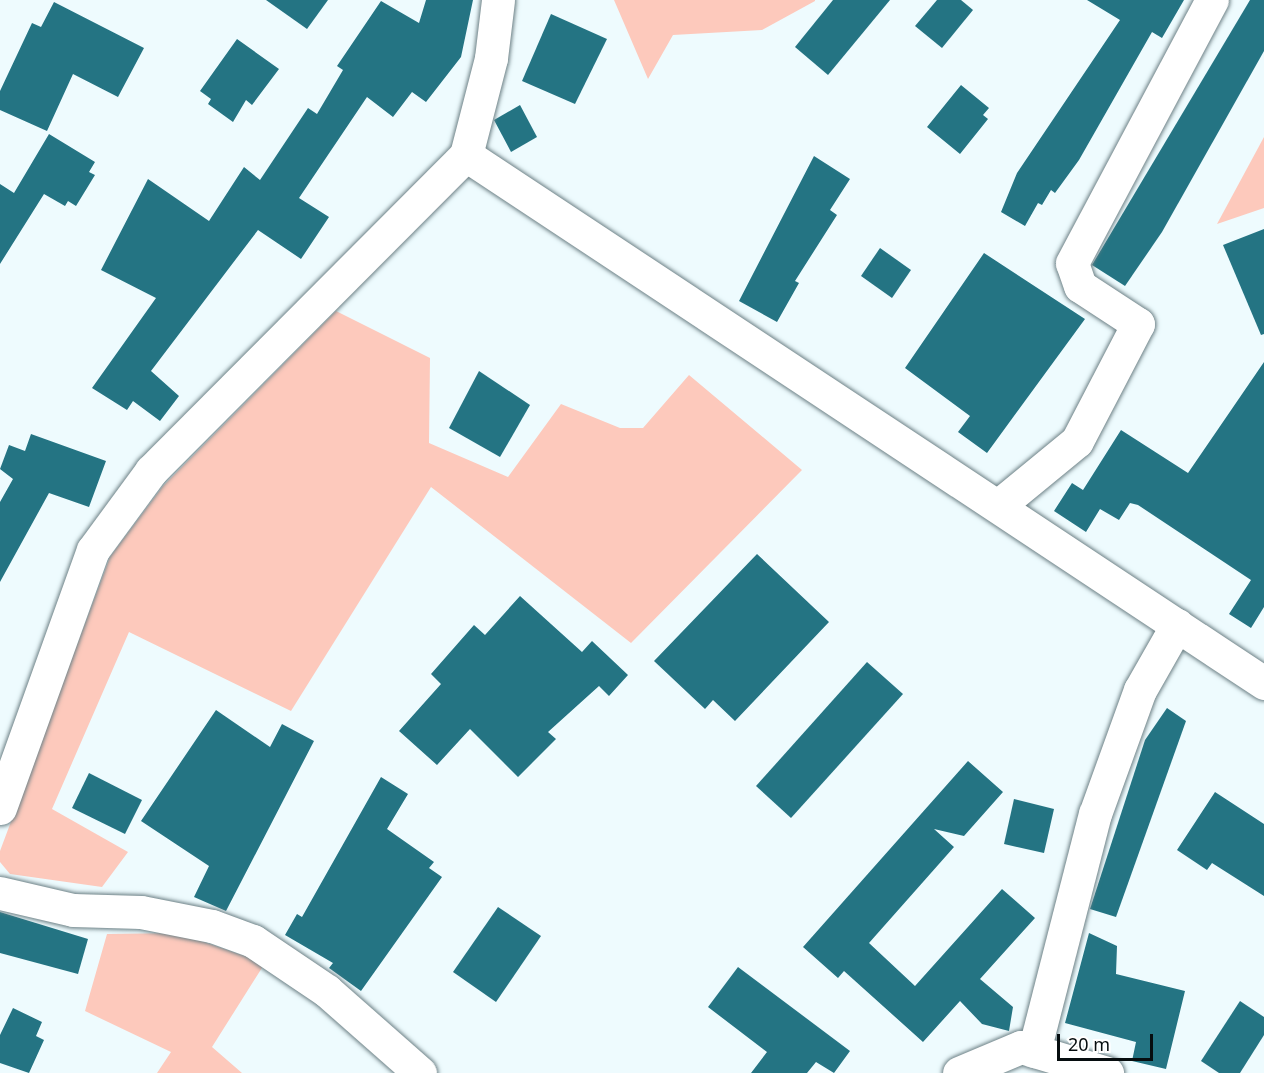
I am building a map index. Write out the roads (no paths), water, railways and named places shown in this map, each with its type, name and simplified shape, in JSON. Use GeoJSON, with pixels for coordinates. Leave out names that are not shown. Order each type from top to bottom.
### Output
{"type":"FeatureCollection","features":[{"type":"Feature","properties":{"kind":"street"},"geometry":{"type":"LineString","coordinates":[[0,808],[93,550],[151,471],[466,155],[491,58],[498,0]]}},
{"type":"Feature","properties":{"kind":"street"},"geometry":{"type":"LineString","coordinates":[[998,506],[1077,441],[1138,324],[1080,286],[1072,263],[1212,0]]}},
{"type":"Feature","properties":{"kind":"street"},"geometry":{"type":"LineString","coordinates":[[466,155],[1264,683]]}},
{"type":"Feature","properties":{"kind":"street"},"geometry":{"type":"LineString","coordinates":[[1034,1051],[1095,813],[1140,690],[1177,625]]}},
{"type":"Feature","properties":{"kind":"street"},"geometry":{"type":"LineString","coordinates":[[0,893],[73,910],[141,912],[212,926],[253,941],[327,991],[420,1073]]}},
{"type":"Feature","properties":{"kind":"street"},"geometry":{"type":"LineString","coordinates":[[959,1073],[996,1054],[1021,1047],[1107,1073]]}}]}
